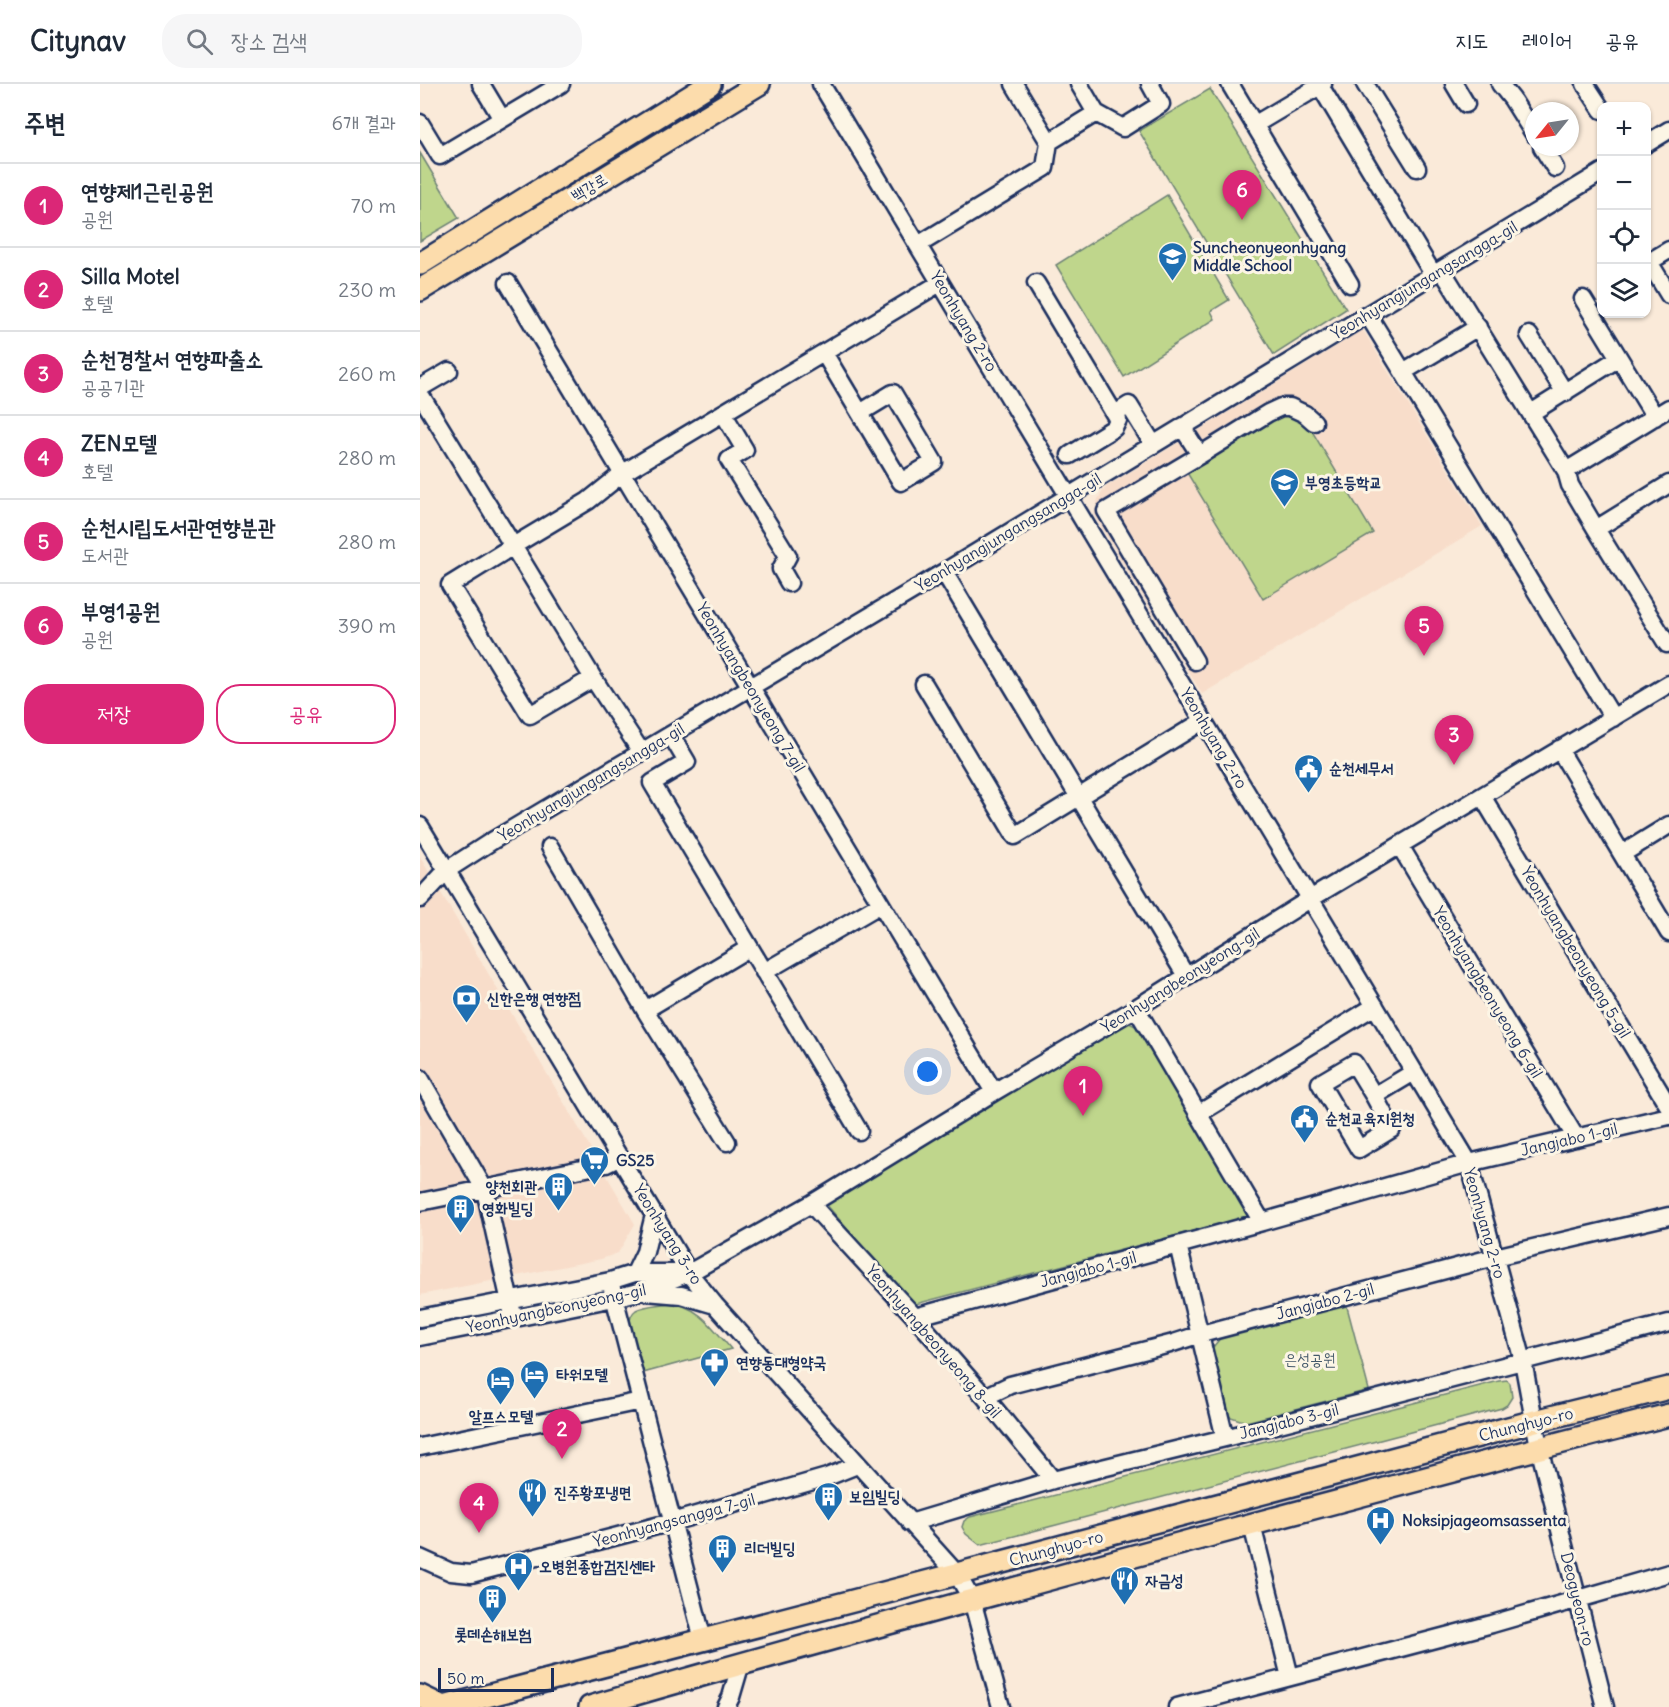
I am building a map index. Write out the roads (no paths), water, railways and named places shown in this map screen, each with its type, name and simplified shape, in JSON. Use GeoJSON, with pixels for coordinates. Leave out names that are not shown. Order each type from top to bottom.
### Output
{"type":"FeatureCollection","features":[{"type":"Feature","properties":{"kind":"main road","name":"백강로"},"geometry":{"type":"LineString","coordinates":[[420,264],[710,84]]}},
{"type":"Feature","properties":{"kind":"main road","name":"백강로"},"geometry":{"type":"LineString","coordinates":[[420,290],[759,84]]}},
{"type":"Feature","properties":{"kind":"main road","name":"Chunghyo-ro"},"geometry":{"type":"LineString","coordinates":[[443,1707],[957,1575],[1535,1421],[1669,1388]]}},
{"type":"Feature","properties":{"kind":"main road","name":"Chunghyo-ro"},"geometry":{"type":"LineString","coordinates":[[590,1707],[972,1600],[1539,1447],[1669,1415]]}},
{"type":"Feature","properties":{"kind":"main road"},"geometry":{"type":"LineString","coordinates":[[420,1696],[443,1707]]}},
{"type":"Feature","properties":{"kind":"street"},"geometry":{"type":"LineString","coordinates":[[481,84],[502,119]]}},
{"type":"Feature","properties":{"kind":"street"},"geometry":{"type":"LineString","coordinates":[[420,123],[440,156],[561,84]]}},
{"type":"Feature","properties":{"kind":"street","name":"Yeonhyang 2-ro"},"geometry":{"type":"LineString","coordinates":[[822,84],[1469,1163],[1523,1361],[1535,1421]]}},
{"type":"Feature","properties":{"kind":"street"},"geometry":{"type":"LineString","coordinates":[[918,245],[1045,168],[1048,142],[1014,84]]}},
{"type":"Feature","properties":{"kind":"street"},"geometry":{"type":"LineString","coordinates":[[1079,84],[1096,113],[1123,128],[1161,104],[1150,84]]}},
{"type":"Feature","properties":{"kind":"street"},"geometry":{"type":"LineString","coordinates":[[1230,84],[1350,284]]}},
{"type":"Feature","properties":{"kind":"street"},"geometry":{"type":"LineString","coordinates":[[1365,84],[1417,168]]}},
{"type":"Feature","properties":{"kind":"street"},"geometry":{"type":"LineString","coordinates":[[1454,84],[1466,104]]}},
{"type":"Feature","properties":{"kind":"street"},"geometry":{"type":"LineString","coordinates":[[1500,84],[1525,120]]}},
{"type":"Feature","properties":{"kind":"street"},"geometry":{"type":"LineString","coordinates":[[1586,84],[1597,102]]}},
{"type":"Feature","properties":{"kind":"street"},"geometry":{"type":"LineString","coordinates":[[1254,125],[1321,85],[1438,272],[1478,327],[1566,471],[1570,485],[1666,644]]}},
{"type":"Feature","properties":{"kind":"street"},"geometry":{"type":"LineString","coordinates":[[1048,142],[1096,113]]}},
{"type":"Feature","properties":{"kind":"street"},"geometry":{"type":"LineString","coordinates":[[1651,141],[1669,130]]}},
{"type":"Feature","properties":{"kind":"street"},"geometry":{"type":"LineString","coordinates":[[1548,156],[1556,168]]}},
{"type":"Feature","properties":{"kind":"street","name":"Yeonhyangjungangsangga-gil"},"geometry":{"type":"LineString","coordinates":[[420,899],[447,870],[492,841],[944,572],[1597,175]]}},
{"type":"Feature","properties":{"kind":"street"},"geometry":{"type":"LineString","coordinates":[[1669,250],[1649,262],[1669,295]]}},
{"type":"Feature","properties":{"kind":"street","name":"Yeonhyangbeonyeong 7-gil"},"geometry":{"type":"LineString","coordinates":[[508,283],[994,1092]]}},
{"type":"Feature","properties":{"kind":"street"},"geometry":{"type":"LineString","coordinates":[[593,678],[530,716],[450,585],[588,501],[623,473],[940,283]]}},
{"type":"Feature","properties":{"kind":"street"},"geometry":{"type":"LineString","coordinates":[[1036,283],[1118,420],[1114,428],[1070,455]]}},
{"type":"Feature","properties":{"kind":"street"},"geometry":{"type":"LineString","coordinates":[[1566,471],[1662,412],[1619,358],[1583,298]]}},
{"type":"Feature","properties":{"kind":"street"},"geometry":{"type":"LineString","coordinates":[[1368,315],[1613,717]]}},
{"type":"Feature","properties":{"kind":"street"},"geometry":{"type":"LineString","coordinates":[[1403,372],[1478,327]]}},
{"type":"Feature","properties":{"kind":"street"},"geometry":{"type":"LineString","coordinates":[[1529,335],[1565,393]]}},
{"type":"Feature","properties":{"kind":"street"},"geometry":{"type":"LineString","coordinates":[[824,353],[901,482],[934,462],[893,393],[860,413]]}},
{"type":"Feature","properties":{"kind":"street"},"geometry":{"type":"LineString","coordinates":[[1531,413],[1619,358]]}},
{"type":"Feature","properties":{"kind":"street"},"geometry":{"type":"LineString","coordinates":[[420,388],[449,371]]}},
{"type":"Feature","properties":{"kind":"street"},"geometry":{"type":"LineString","coordinates":[[420,394],[593,678],[642,753]]}},
{"type":"Feature","properties":{"kind":"street"},"geometry":{"type":"LineString","coordinates":[[1115,414],[1129,405],[1153,444]]}},
{"type":"Feature","properties":{"kind":"street"},"geometry":{"type":"LineString","coordinates":[[1195,661],[1106,511],[1281,407],[1290,407],[1305,414],[1314,422]]}},
{"type":"Feature","properties":{"kind":"street"},"geometry":{"type":"LineString","coordinates":[[723,413],[745,450],[729,460],[788,556],[781,569],[789,583]]}},
{"type":"Feature","properties":{"kind":"street"},"geometry":{"type":"LineString","coordinates":[[1182,427],[1200,455]]}},
{"type":"Feature","properties":{"kind":"street"},"geometry":{"type":"LineString","coordinates":[[1596,529],[1669,484]]}},
{"type":"Feature","properties":{"kind":"street"},"geometry":{"type":"LineString","coordinates":[[944,572],[1186,976]]}},
{"type":"Feature","properties":{"kind":"street"},"geometry":{"type":"LineString","coordinates":[[924,684],[1015,836],[1203,721]]}},
{"type":"Feature","properties":{"kind":"street","name":"Yeonhyangbeonyeong-gil"},"geometry":{"type":"LineString","coordinates":[[420,1318],[614,1298],[642,1291],[689,1273],[811,1204],[1136,1008],[1310,899],[1669,684]]}},
{"type":"Feature","properties":{"kind":"street"},"geometry":{"type":"LineString","coordinates":[[671,735],[687,762],[652,783],[859,1131]]}},
{"type":"Feature","properties":{"kind":"street"},"geometry":{"type":"LineString","coordinates":[[1559,749],[1669,933]]}},
{"type":"Feature","properties":{"kind":"street","name":"Yeonhyangbeonyeong 5-gil"},"geometry":{"type":"LineString","coordinates":[[1482,796],[1669,1107]]}},
{"type":"Feature","properties":{"kind":"street"},"geometry":{"type":"LineString","coordinates":[[1622,854],[1669,825]]}},
{"type":"Feature","properties":{"kind":"street","name":"Yeonhyang 3-ro"},"geometry":{"type":"LineString","coordinates":[[420,826],[689,1273],[957,1575],[972,1600],[1001,1707]]}},
{"type":"Feature","properties":{"kind":"street","name":"Yeonhyangbeonyeong 6-gil"},"geometry":{"type":"LineString","coordinates":[[1400,846],[1576,1138]]}},
{"type":"Feature","properties":{"kind":"street"},"geometry":{"type":"LineString","coordinates":[[550,847],[645,1010],[727,1142]]}},
{"type":"Feature","properties":{"kind":"street"},"geometry":{"type":"LineString","coordinates":[[764,972],[881,904]]}},
{"type":"Feature","properties":{"kind":"street"},"geometry":{"type":"LineString","coordinates":[[645,1010],[750,948]]}},
{"type":"Feature","properties":{"kind":"street"},"geometry":{"type":"LineString","coordinates":[[1198,1114],[1375,1006]]}},
{"type":"Feature","properties":{"kind":"street"},"geometry":{"type":"LineString","coordinates":[[1136,1008],[1262,1222]]}},
{"type":"Feature","properties":{"kind":"street"},"geometry":{"type":"LineString","coordinates":[[1354,1063],[1374,1096],[1392,1129],[1359,1149],[1320,1083],[1354,1063]]}},
{"type":"Feature","properties":{"kind":"street"},"geometry":{"type":"LineString","coordinates":[[1374,1096],[1414,1072]]}},
{"type":"Feature","properties":{"kind":"street"},"geometry":{"type":"LineString","coordinates":[[420,1078],[425,1095],[485,1190],[512,1310]]}},
{"type":"Feature","properties":{"kind":"street","name":"Jangjabo 1-gil"},"geometry":{"type":"LineString","coordinates":[[915,1317],[1469,1163],[1669,1116]]}},
{"type":"Feature","properties":{"kind":"street"},"geometry":{"type":"LineString","coordinates":[[420,1202],[606,1164],[620,1157]]}},
{"type":"Feature","properties":{"kind":"street","name":"Yeonhyangbeonyeong 8-gil"},"geometry":{"type":"LineString","coordinates":[[811,1204],[915,1317],[1053,1480]]}},
{"type":"Feature","properties":{"kind":"street"},"geometry":{"type":"LineString","coordinates":[[635,1273],[645,1252],[654,1215]]}},
{"type":"Feature","properties":{"kind":"street","name":"Jangjabo 2-gil"},"geometry":{"type":"LineString","coordinates":[[985,1397],[1011,1385],[1201,1334],[1495,1257],[1669,1216]]}},
{"type":"Feature","properties":{"kind":"street"},"geometry":{"type":"LineString","coordinates":[[1178,1245],[1225,1438]]}},
{"type":"Feature","properties":{"kind":"street","name":"Yeonhyangbeonyeong-gil"},"geometry":{"type":"LineString","coordinates":[[420,1337],[635,1273],[689,1273]]}},
{"type":"Feature","properties":{"kind":"street"},"geometry":{"type":"LineString","coordinates":[[610,1281],[704,1640]]}},
{"type":"Feature","properties":{"kind":"street"},"geometry":{"type":"LineString","coordinates":[[642,1291],[681,1296],[715,1305]]}},
{"type":"Feature","properties":{"kind":"street","name":"Jangjabo 3-gil"},"geometry":{"type":"LineString","coordinates":[[910,1523],[1053,1480],[1669,1323]]}},
{"type":"Feature","properties":{"kind":"street"},"geometry":{"type":"LineString","coordinates":[[420,1447],[641,1401]]}},
{"type":"Feature","properties":{"kind":"street","name":"Deogyeon-ro"},"geometry":{"type":"LineString","coordinates":[[1535,1421],[1539,1447],[1605,1707]]}},
{"type":"Feature","properties":{"kind":"street","name":"Yeonhyangsangga 7-gil"},"geometry":{"type":"LineString","coordinates":[[420,1558],[452,1572],[471,1574],[672,1522],[827,1478],[857,1465]]}},
{"type":"Feature","properties":{"kind":"street"},"geometry":{"type":"LineString","coordinates":[[1252,1525],[1290,1677]]}},
{"type":"Feature","properties":{"kind":"street"},"geometry":{"type":"LineString","coordinates":[[1177,1707],[1492,1624],[1669,1573]]}},
{"type":"Feature","properties":{"kind":"street"},"geometry":{"type":"LineString","coordinates":[[726,1707],[741,1663]]}},
{"type":"Feature","properties":{"kind":"place","name":"부영1공원"},"geometry":{"type":"Point","coordinates":[1242,220]}},
{"type":"Feature","properties":{"kind":"place","name":"Suncheonyeonhyang Middle School"},"geometry":{"type":"Point","coordinates":[1172,282]}},
{"type":"Feature","properties":{"kind":"place","name":"부영초등학교"},"geometry":{"type":"Point","coordinates":[1284,508]}},
{"type":"Feature","properties":{"kind":"place","name":"순천시립도서관연향분관"},"geometry":{"type":"Point","coordinates":[1424,656]}},
{"type":"Feature","properties":{"kind":"place","name":"순천경찰서 연향파출소"},"geometry":{"type":"Point","coordinates":[1454,765]}},
{"type":"Feature","properties":{"kind":"place","name":"순천세무서"},"geometry":{"type":"Point","coordinates":[1308,794]}},
{"type":"Feature","properties":{"kind":"place","name":"신한은행 연향점"},"geometry":{"type":"Point","coordinates":[466,1024]}},
{"type":"Feature","properties":{"kind":"place","name":"연향제1근린공원"},"geometry":{"type":"Point","coordinates":[1083,1116]}},
{"type":"Feature","properties":{"kind":"place","name":"순천교육지원청"},"geometry":{"type":"Point","coordinates":[1304,1144]}},
{"type":"Feature","properties":{"kind":"place","name":"GS25"},"geometry":{"type":"Point","coordinates":[595,1186]}},
{"type":"Feature","properties":{"kind":"place","name":"양천회관"},"geometry":{"type":"Point","coordinates":[558,1212]}},
{"type":"Feature","properties":{"kind":"place","name":"영화빌딩"},"geometry":{"type":"Point","coordinates":[461,1234]}},
{"type":"Feature","properties":{"kind":"place","name":"연향동대형약국"},"geometry":{"type":"Point","coordinates":[715,1388]}},
{"type":"Feature","properties":{"kind":"place","name":"타워모텔"},"geometry":{"type":"Point","coordinates":[535,1400]}},
{"type":"Feature","properties":{"kind":"place","name":"알프스모텔"},"geometry":{"type":"Point","coordinates":[501,1406]}},
{"type":"Feature","properties":{"kind":"place","name":"Silla Motel"},"geometry":{"type":"Point","coordinates":[562,1459]}},
{"type":"Feature","properties":{"kind":"place","name":"진주황포냉면"},"geometry":{"type":"Point","coordinates":[533,1518]}},
{"type":"Feature","properties":{"kind":"place","name":"보임빌딩"},"geometry":{"type":"Point","coordinates":[828,1522]}},
{"type":"Feature","properties":{"kind":"place","name":"ZEN모텔"},"geometry":{"type":"Point","coordinates":[479,1533]}},
{"type":"Feature","properties":{"kind":"place","name":"Noksipjageomsassenta"},"geometry":{"type":"Point","coordinates":[1381,1546]}},
{"type":"Feature","properties":{"kind":"place","name":"리더빌딩"},"geometry":{"type":"Point","coordinates":[723,1574]}},
{"type":"Feature","properties":{"kind":"place","name":"오병원종합검진센타"},"geometry":{"type":"Point","coordinates":[518,1592]}},
{"type":"Feature","properties":{"kind":"place","name":"자금성"},"geometry":{"type":"Point","coordinates":[1124,1606]}},
{"type":"Feature","properties":{"kind":"place","name":"롯데손해보험"},"geometry":{"type":"Point","coordinates":[493,1624]}},
{"type":"Feature","properties":{"kind":"park label","name":"은성공원"},"geometry":{"type":"Point","coordinates":[1310,1359]}}]}
